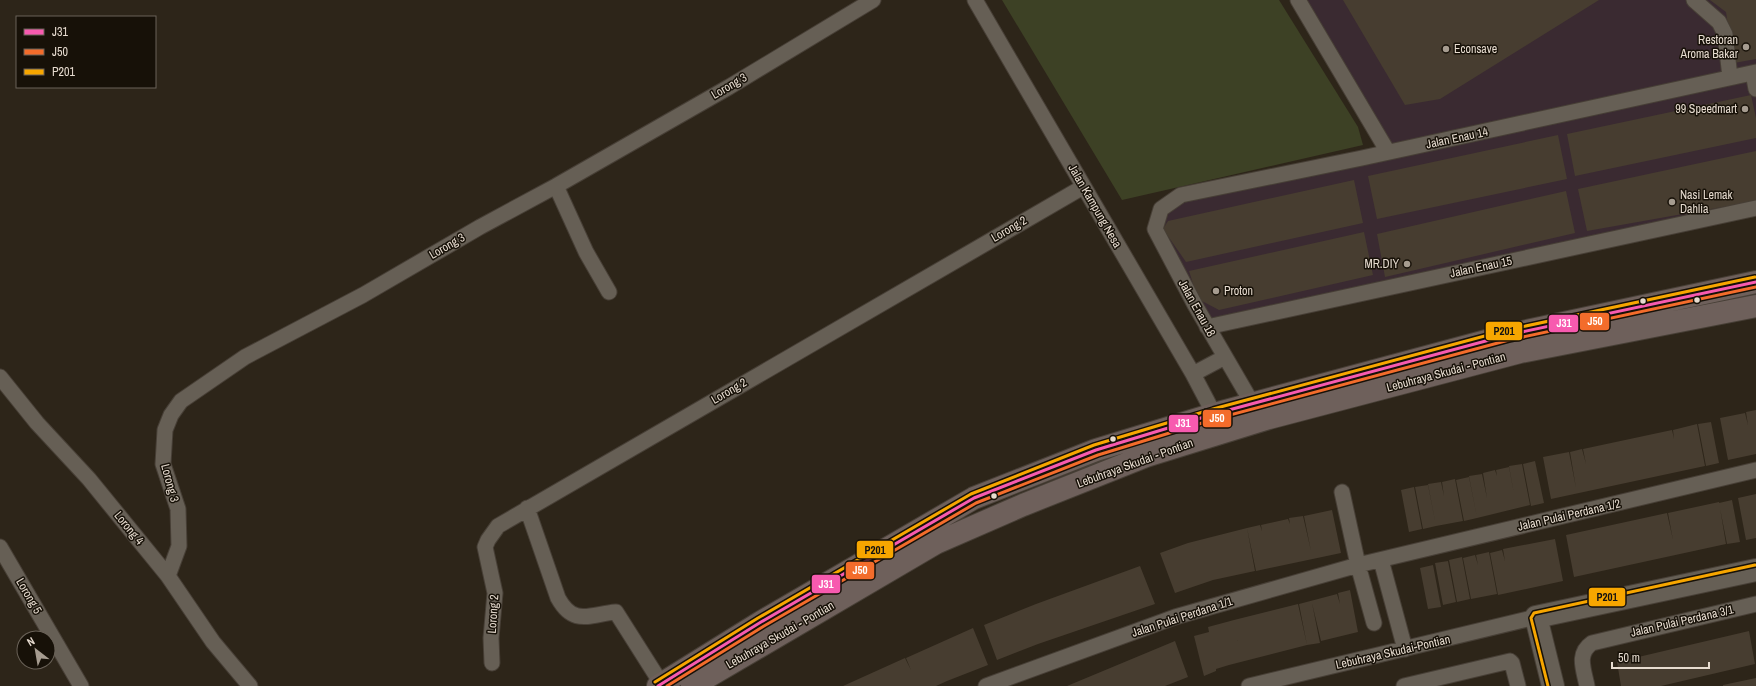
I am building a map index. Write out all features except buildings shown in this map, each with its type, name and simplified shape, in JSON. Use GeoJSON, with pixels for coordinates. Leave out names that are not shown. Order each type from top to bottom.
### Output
{"type":"FeatureCollection","features":[{"type":"Feature","properties":{"kind":"highway","name":"Lebuhraya Skudai - Pontian"},"geometry":{"type":"LineString","coordinates":[[660,685],[787,606],[974,498],[1096,450],[1252,403],[1508,335],[1756,282]]}},
{"type":"Feature","properties":{"kind":"highway","name":"Lebuhraya Skudai - Pontian"},"geometry":{"type":"LineString","coordinates":[[692,686],[936,544],[1023,505],[1146,456],[1269,418],[1520,352],[1756,306]]}},
{"type":"Feature","properties":{"kind":"street","name":"Lorong 3"},"geometry":{"type":"LineString","coordinates":[[168,576],[179,546],[178,510],[163,464],[165,430],[171,414],[181,401],[245,357],[363,295],[480,227],[556,186],[729,87],[873,0]]}},
{"type":"Feature","properties":{"kind":"street","name":"Jalan Kampung Nesa"},"geometry":{"type":"LineString","coordinates":[[975,0],[1193,374],[1214,414]]}},
{"type":"Feature","properties":{"kind":"street"},"geometry":{"type":"LineString","coordinates":[[1298,0],[1388,152]]}},
{"type":"Feature","properties":{"kind":"street"},"geometry":{"type":"LineString","coordinates":[[1694,0],[1719,22],[1725,34],[1730,77]]}},
{"type":"Feature","properties":{"kind":"street"},"geometry":{"type":"LineString","coordinates":[[1754,73],[1756,89]]}},
{"type":"Feature","properties":{"kind":"street","name":"Jalan Enau 14"},"geometry":{"type":"LineString","coordinates":[[1161,209],[1181,195],[1754,73]]}},
{"type":"Feature","properties":{"kind":"street"},"geometry":{"type":"LineString","coordinates":[[556,186],[586,252],[609,292]]}},
{"type":"Feature","properties":{"kind":"street","name":"Lorong 2"},"geometry":{"type":"LineString","coordinates":[[492,663],[491,638],[495,593],[485,547],[498,526],[1083,187]]}},
{"type":"Feature","properties":{"kind":"street","name":"Jalan Enau 15"},"geometry":{"type":"LineString","coordinates":[[1207,327],[1756,208]]}},
{"type":"Feature","properties":{"kind":"street","name":"Jalan Enau 18"},"geometry":{"type":"LineString","coordinates":[[1161,209],[1155,229],[1207,327],[1252,403]]}},
{"type":"Feature","properties":{"kind":"street"},"geometry":{"type":"LineString","coordinates":[[1193,374],[1225,357]]}},
{"type":"Feature","properties":{"kind":"street","name":"Lorong 4"},"geometry":{"type":"LineString","coordinates":[[0,377],[37,423],[89,479],[168,576],[213,642],[250,686]]}},
{"type":"Feature","properties":{"kind":"street","name":"Jalan Pulai Perdana 1/2"},"geometry":{"type":"LineString","coordinates":[[1381,560],[1756,470]]}},
{"type":"Feature","properties":{"kind":"street"},"geometry":{"type":"LineString","coordinates":[[1342,492],[1358,565],[1374,623]]}},
{"type":"Feature","properties":{"kind":"street"},"geometry":{"type":"LineString","coordinates":[[527,508],[558,598],[564,608],[571,614],[582,618],[616,612],[660,685]]}},
{"type":"Feature","properties":{"kind":"street","name":"Lorong 5"},"geometry":{"type":"LineString","coordinates":[[0,546],[81,686]]}},
{"type":"Feature","properties":{"kind":"street"},"geometry":{"type":"LineString","coordinates":[[1381,560],[1405,649]]}},
{"type":"Feature","properties":{"kind":"street","name":"Jalan Pulai Perdana 1/1"},"geometry":{"type":"LineString","coordinates":[[986,686],[1175,617],[1358,565],[1381,560]]}},
{"type":"Feature","properties":{"kind":"street"},"geometry":{"type":"LineString","coordinates":[[1554,686],[1536,618],[1756,570]]}},
{"type":"Feature","properties":{"kind":"street","name":"Jalan Pulai Perdana 3/1"},"geometry":{"type":"LineString","coordinates":[[1587,686],[1582,659],[1585,647],[1592,643],[1756,604]]}},
{"type":"Feature","properties":{"kind":"street","name":"Lebuhraya Skudai-Pontian"},"geometry":{"type":"LineString","coordinates":[[1250,686],[1536,618]]}},
{"type":"Feature","properties":{"kind":"street"},"geometry":{"type":"LineString","coordinates":[[1404,686],[1510,661],[1512,663],[1518,686]]}},
{"type":"Feature","properties":{"kind":"shaded area"},"geometry":{"type":"Polygon","coordinates":[[[1293,0],[1756,0],[1756,213],[1205,333],[1149,229],[1157,205],[1380,149],[1293,0]]]}},
{"type":"Feature","properties":{"kind":"green space"},"geometry":{"type":"Polygon","coordinates":[[[1002,0],[1279,0],[1358,127],[1363,145],[1122,200],[1002,0]]]}},
{"type":"Feature","properties":{"kind":"transit line","name":"P201"},"geometry":{"type":"LineString","coordinates":[[655,682],[758,618],[971,494],[1094,445],[1213,409],[1507,330],[1755,277]]}},
{"type":"Feature","properties":{"kind":"transit line","name":"J31"},"geometry":{"type":"LineString","coordinates":[[658,686],[761,622],[974,498],[1096,450],[1214,414],[1508,335],[1756,282]]}},
{"type":"Feature","properties":{"kind":"transit line","name":"J50"},"geometry":{"type":"LineString","coordinates":[[667,686],[764,626],[976,503],[1098,455],[1215,419],[1509,340],[1756,287]]}},
{"type":"Feature","properties":{"kind":"transit line","name":"P201"},"geometry":{"type":"LineString","coordinates":[[1548,686],[1531,618],[1534,613],[1755,565]]}},
{"type":"Feature","properties":{"kind":"place","name":"Restoran Aroma Bakar"},"geometry":{"type":"Point","coordinates":[1746,47]}},
{"type":"Feature","properties":{"kind":"place","name":"Econsave"},"geometry":{"type":"Point","coordinates":[1446,49]}},
{"type":"Feature","properties":{"kind":"place","name":"99 Speedmart"},"geometry":{"type":"Point","coordinates":[1745,109]}},
{"type":"Feature","properties":{"kind":"place","name":"Nasi Lemak Dahlia"},"geometry":{"type":"Point","coordinates":[1672,202]}},
{"type":"Feature","properties":{"kind":"place","name":"MR.DIY"},"geometry":{"type":"Point","coordinates":[1407,264]}},
{"type":"Feature","properties":{"kind":"place","name":"Proton"},"geometry":{"type":"Point","coordinates":[1216,291]}}]}
